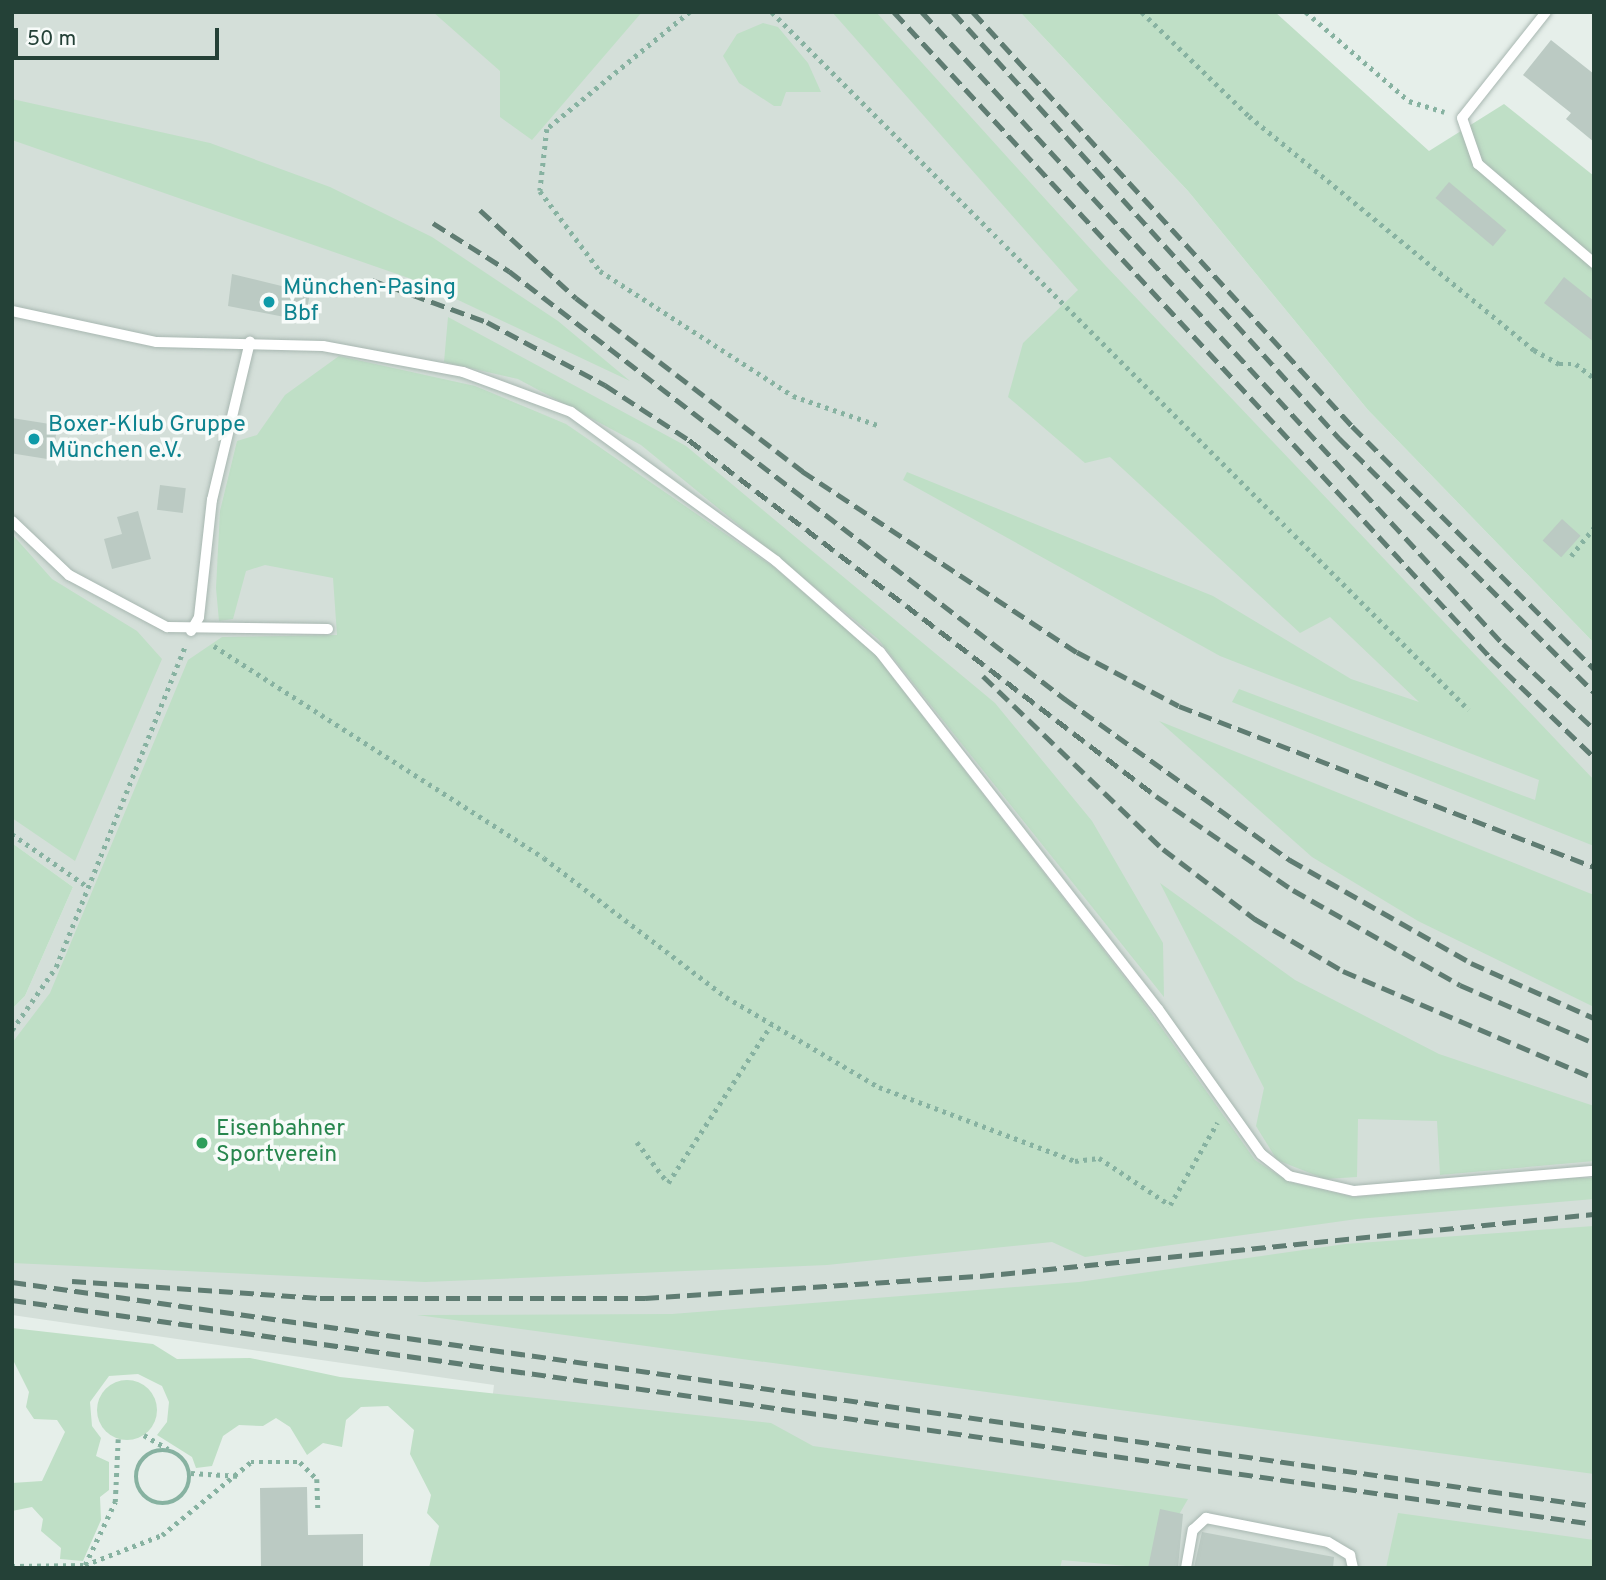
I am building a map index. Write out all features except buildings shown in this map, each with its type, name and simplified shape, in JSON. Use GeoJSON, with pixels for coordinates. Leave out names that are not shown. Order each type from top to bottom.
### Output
{"type":"FeatureCollection","features":[{"type":"Feature","properties":{"kind":"lane"},"geometry":{"type":"LineString","coordinates":[[1546,12],[1462,118],[1478,164],[1594,263]]}},
{"type":"Feature","properties":{"kind":"lane"},"geometry":{"type":"LineString","coordinates":[[12,311],[157,342],[250,342],[323,346],[514,386],[634,452],[776,561],[880,652],[931,711],[1261,1154],[1289,1176],[1322,1188],[1354,1191],[1594,1171]]}},
{"type":"Feature","properties":{"kind":"lane"},"geometry":{"type":"LineString","coordinates":[[191,631],[199,617],[212,499],[250,342]]}},
{"type":"Feature","properties":{"kind":"lane"},"geometry":{"type":"LineString","coordinates":[[12,521],[69,575],[167,627],[191,631],[328,629]]}},
{"type":"Feature","properties":{"kind":"lane"},"geometry":{"type":"LineString","coordinates":[[1186,1568],[1193,1530],[1206,1518],[1328,1542],[1350,1555],[1353,1568]]}},
{"type":"Feature","properties":{"kind":"path"},"geometry":{"type":"LineString","coordinates":[[690,12],[547,129],[540,191],[611,278],[793,396],[880,426]]}},
{"type":"Feature","properties":{"kind":"path"},"geometry":{"type":"LineString","coordinates":[[772,12],[1469,710]]}},
{"type":"Feature","properties":{"kind":"path"},"geometry":{"type":"LineString","coordinates":[[1142,12],[1249,116],[1534,350],[1559,364],[1576,364],[1594,378]]}},
{"type":"Feature","properties":{"kind":"path"},"geometry":{"type":"LineString","coordinates":[[1306,12],[1409,101],[1462,118]]}},
{"type":"Feature","properties":{"kind":"path"},"geometry":{"type":"LineString","coordinates":[[1571,556],[1594,528]]}},
{"type":"Feature","properties":{"kind":"path"},"geometry":{"type":"LineString","coordinates":[[12,1030],[56,967],[191,631],[544,858],[771,1025],[879,1087],[975,1126],[1075,1161],[1099,1158],[1170,1205],[1226,1107]]}},
{"type":"Feature","properties":{"kind":"path"},"geometry":{"type":"LineString","coordinates":[[12,834],[88,887]]}},
{"type":"Feature","properties":{"kind":"path"},"geometry":{"type":"LineString","coordinates":[[636,1142],[668,1184],[771,1025]]}},
{"type":"Feature","properties":{"kind":"path"},"geometry":{"type":"LineString","coordinates":[[144,1435],[183,1458],[191,1473],[187,1490],[173,1503],[147,1499],[137,1484],[138,1466],[150,1452],[169,1450]]}},
{"type":"Feature","properties":{"kind":"path"},"geometry":{"type":"LineString","coordinates":[[85,1567],[115,1502],[118,1439]]}},
{"type":"Feature","properties":{"kind":"path"},"geometry":{"type":"LineString","coordinates":[[12,1566],[85,1567],[162,1535],[241,1476],[251,1462],[300,1462],[317,1479],[318,1508]]}},
{"type":"Feature","properties":{"kind":"path"},"geometry":{"type":"LineString","coordinates":[[191,1473],[241,1476]]}},
{"type":"Feature","properties":{"kind":"shaded area"},"geometry":{"type":"Polygon","coordinates":[[[12,12],[1020,12],[1188,191],[1368,410],[1594,643],[1594,1568],[471,1568],[494,1385],[12,1315],[12,1009],[25,996],[73,887],[12,843],[12,12]]]}},
{"type":"Feature","properties":{"kind":"green space"},"geometry":{"type":"Polygon","coordinates":[[[433,12],[642,12],[532,140],[500,117],[500,71],[433,12]]]}},
{"type":"Feature","properties":{"kind":"green space"},"geometry":{"type":"Polygon","coordinates":[[[832,12],[876,12],[1105,265],[1594,780],[1594,846],[1232,702],[1239,689],[1535,800],[1539,780],[1220,656],[903,480],[907,472],[1213,596],[1351,679],[1419,702],[1330,617],[1300,633],[1110,457],[1085,463],[1008,397],[1023,343],[1078,290],[832,12]]]}},
{"type":"Feature","properties":{"kind":"green space"},"geometry":{"type":"Polygon","coordinates":[[[1020,12],[1275,12],[1429,151],[1504,104],[1594,176],[1594,643],[1368,410],[1188,191],[1020,12]]]}},
{"type":"Feature","properties":{"kind":"green space"},"geometry":{"type":"Polygon","coordinates":[[[763,23],[778,27],[808,63],[821,92],[786,92],[781,106],[774,106],[739,83],[723,56],[737,34],[763,23]]]}},
{"type":"Feature","properties":{"kind":"green space"},"geometry":{"type":"Polygon","coordinates":[[[12,99],[210,143],[330,187],[432,237],[558,321],[630,381],[420,282],[12,140],[12,99]]]}},
{"type":"Feature","properties":{"kind":"green space"},"geometry":{"type":"Polygon","coordinates":[[[448,317],[686,446],[995,703],[1092,821],[1163,943],[1164,997],[878,639],[641,445],[518,379],[444,362],[448,317]]]}},
{"type":"Feature","properties":{"kind":"green space"},"geometry":{"type":"Polygon","coordinates":[[[339,356],[475,386],[566,424],[775,568],[874,653],[1139,996],[1255,1160],[1289,1182],[1354,1197],[1594,1178],[1594,1199],[1357,1219],[1085,1257],[1052,1242],[827,1265],[425,1282],[12,1263],[12,1043],[50,993],[188,660],[222,637],[337,635],[333,578],[265,565],[246,571],[233,619],[219,621],[216,588],[220,511],[237,441],[257,435],[285,395],[339,356]]]}},
{"type":"Feature","properties":{"kind":"green space"},"geometry":{"type":"Polygon","coordinates":[[[12,534],[52,579],[137,631],[162,659],[75,861],[12,818],[12,534]]]}},
{"type":"Feature","properties":{"kind":"green space"},"geometry":{"type":"Polygon","coordinates":[[[1159,721],[1594,895],[1594,1007],[1418,921],[1312,857],[1159,721]]]}},
{"type":"Feature","properties":{"kind":"green space"},"geometry":{"type":"Polygon","coordinates":[[[12,843],[73,887],[25,996],[12,1009],[12,843]]]}},
{"type":"Feature","properties":{"kind":"green space"},"geometry":{"type":"Polygon","coordinates":[[[1160,883],[1295,980],[1439,1054],[1594,1106],[1594,1161],[1440,1175],[1437,1121],[1358,1119],[1357,1177],[1325,1179],[1277,1160],[1256,1126],[1264,1088],[1160,883]]]}},
{"type":"Feature","properties":{"kind":"green space"},"geometry":{"type":"Polygon","coordinates":[[[1594,1226],[1594,1474],[417,1315],[672,1314],[1079,1282],[1345,1244],[1594,1226]]]}},
{"type":"Feature","properties":{"kind":"green space"},"geometry":{"type":"Polygon","coordinates":[[[12,1328],[153,1344],[177,1359],[250,1358],[340,1377],[771,1423],[813,1446],[1188,1499],[1148,1568],[1062,1560],[1060,1568],[429,1568],[439,1526],[427,1513],[431,1495],[410,1454],[414,1430],[388,1406],[361,1407],[346,1420],[342,1447],[323,1443],[307,1455],[290,1427],[276,1418],[263,1426],[239,1425],[223,1436],[212,1466],[196,1468],[192,1457],[157,1435],[167,1422],[169,1402],[162,1386],[138,1374],[109,1376],[90,1402],[92,1426],[101,1438],[96,1456],[109,1462],[109,1490],[100,1497],[101,1520],[83,1561],[60,1559],[61,1548],[41,1531],[43,1519],[32,1507],[12,1511],[12,1483],[42,1481],[65,1432],[57,1420],[34,1419],[26,1407],[29,1392],[12,1358],[12,1328]]]}},
{"type":"Feature","properties":{"kind":"green space"},"geometry":{"type":"Polygon","coordinates":[[[121,1380],[133,1380],[152,1393],[157,1410],[155,1422],[144,1435],[133,1440],[121,1440],[102,1427],[97,1416],[97,1404],[110,1385],[121,1380]]]}},
{"type":"Feature","properties":{"kind":"green space"},"geometry":{"type":"Polygon","coordinates":[[[1398,1513],[1594,1540],[1594,1568],[1386,1568],[1398,1513]]]}},
{"type":"Feature","properties":{"kind":"railway"},"geometry":{"type":"LineString","coordinates":[[894,12],[1490,657],[1594,757]]}},
{"type":"Feature","properties":{"kind":"railway"},"geometry":{"type":"LineString","coordinates":[[922,12],[1503,644],[1594,729]]}},
{"type":"Feature","properties":{"kind":"railway"},"geometry":{"type":"LineString","coordinates":[[953,12],[1339,438],[1594,692]]}},
{"type":"Feature","properties":{"kind":"railway"},"geometry":{"type":"LineString","coordinates":[[973,12],[1352,426],[1594,669]]}},
{"type":"Feature","properties":{"kind":"railway"},"geometry":{"type":"LineString","coordinates":[[480,210],[576,298],[802,471],[1077,652],[1179,706],[1594,867]]}},
{"type":"Feature","properties":{"kind":"railway"},"geometry":{"type":"LineString","coordinates":[[433,223],[509,271],[1065,699],[1290,860],[1471,963],[1594,1018]]}},
{"type":"Feature","properties":{"kind":"railway"},"geometry":{"type":"LineString","coordinates":[[372,280],[487,322],[605,385],[689,440],[1156,796],[1293,890],[1460,985],[1594,1043]]}},
{"type":"Feature","properties":{"kind":"railway"},"geometry":{"type":"LineString","coordinates":[[983,676],[1163,849],[1255,919],[1343,971],[1594,1078]]}},
{"type":"Feature","properties":{"kind":"railway"},"geometry":{"type":"LineString","coordinates":[[72,1281],[320,1298],[645,1298],[980,1276],[1594,1214]]}},
{"type":"Feature","properties":{"kind":"railway"},"geometry":{"type":"LineString","coordinates":[[12,1282],[1594,1506]]}},
{"type":"Feature","properties":{"kind":"railway"},"geometry":{"type":"LineString","coordinates":[[12,1300],[1594,1524]]}},
{"type":"Feature","properties":{"kind":"place","name":"München-Pasing Bbf"},"geometry":{"type":"Point","coordinates":[269,302]}},
{"type":"Feature","properties":{"kind":"place","name":"Boxer-Klub Gruppe München e.V."},"geometry":{"type":"Point","coordinates":[34,439]}},
{"type":"Feature","properties":{"kind":"place","name":"Eisenbahner Sportverein"},"geometry":{"type":"Point","coordinates":[202,1143]}}]}
